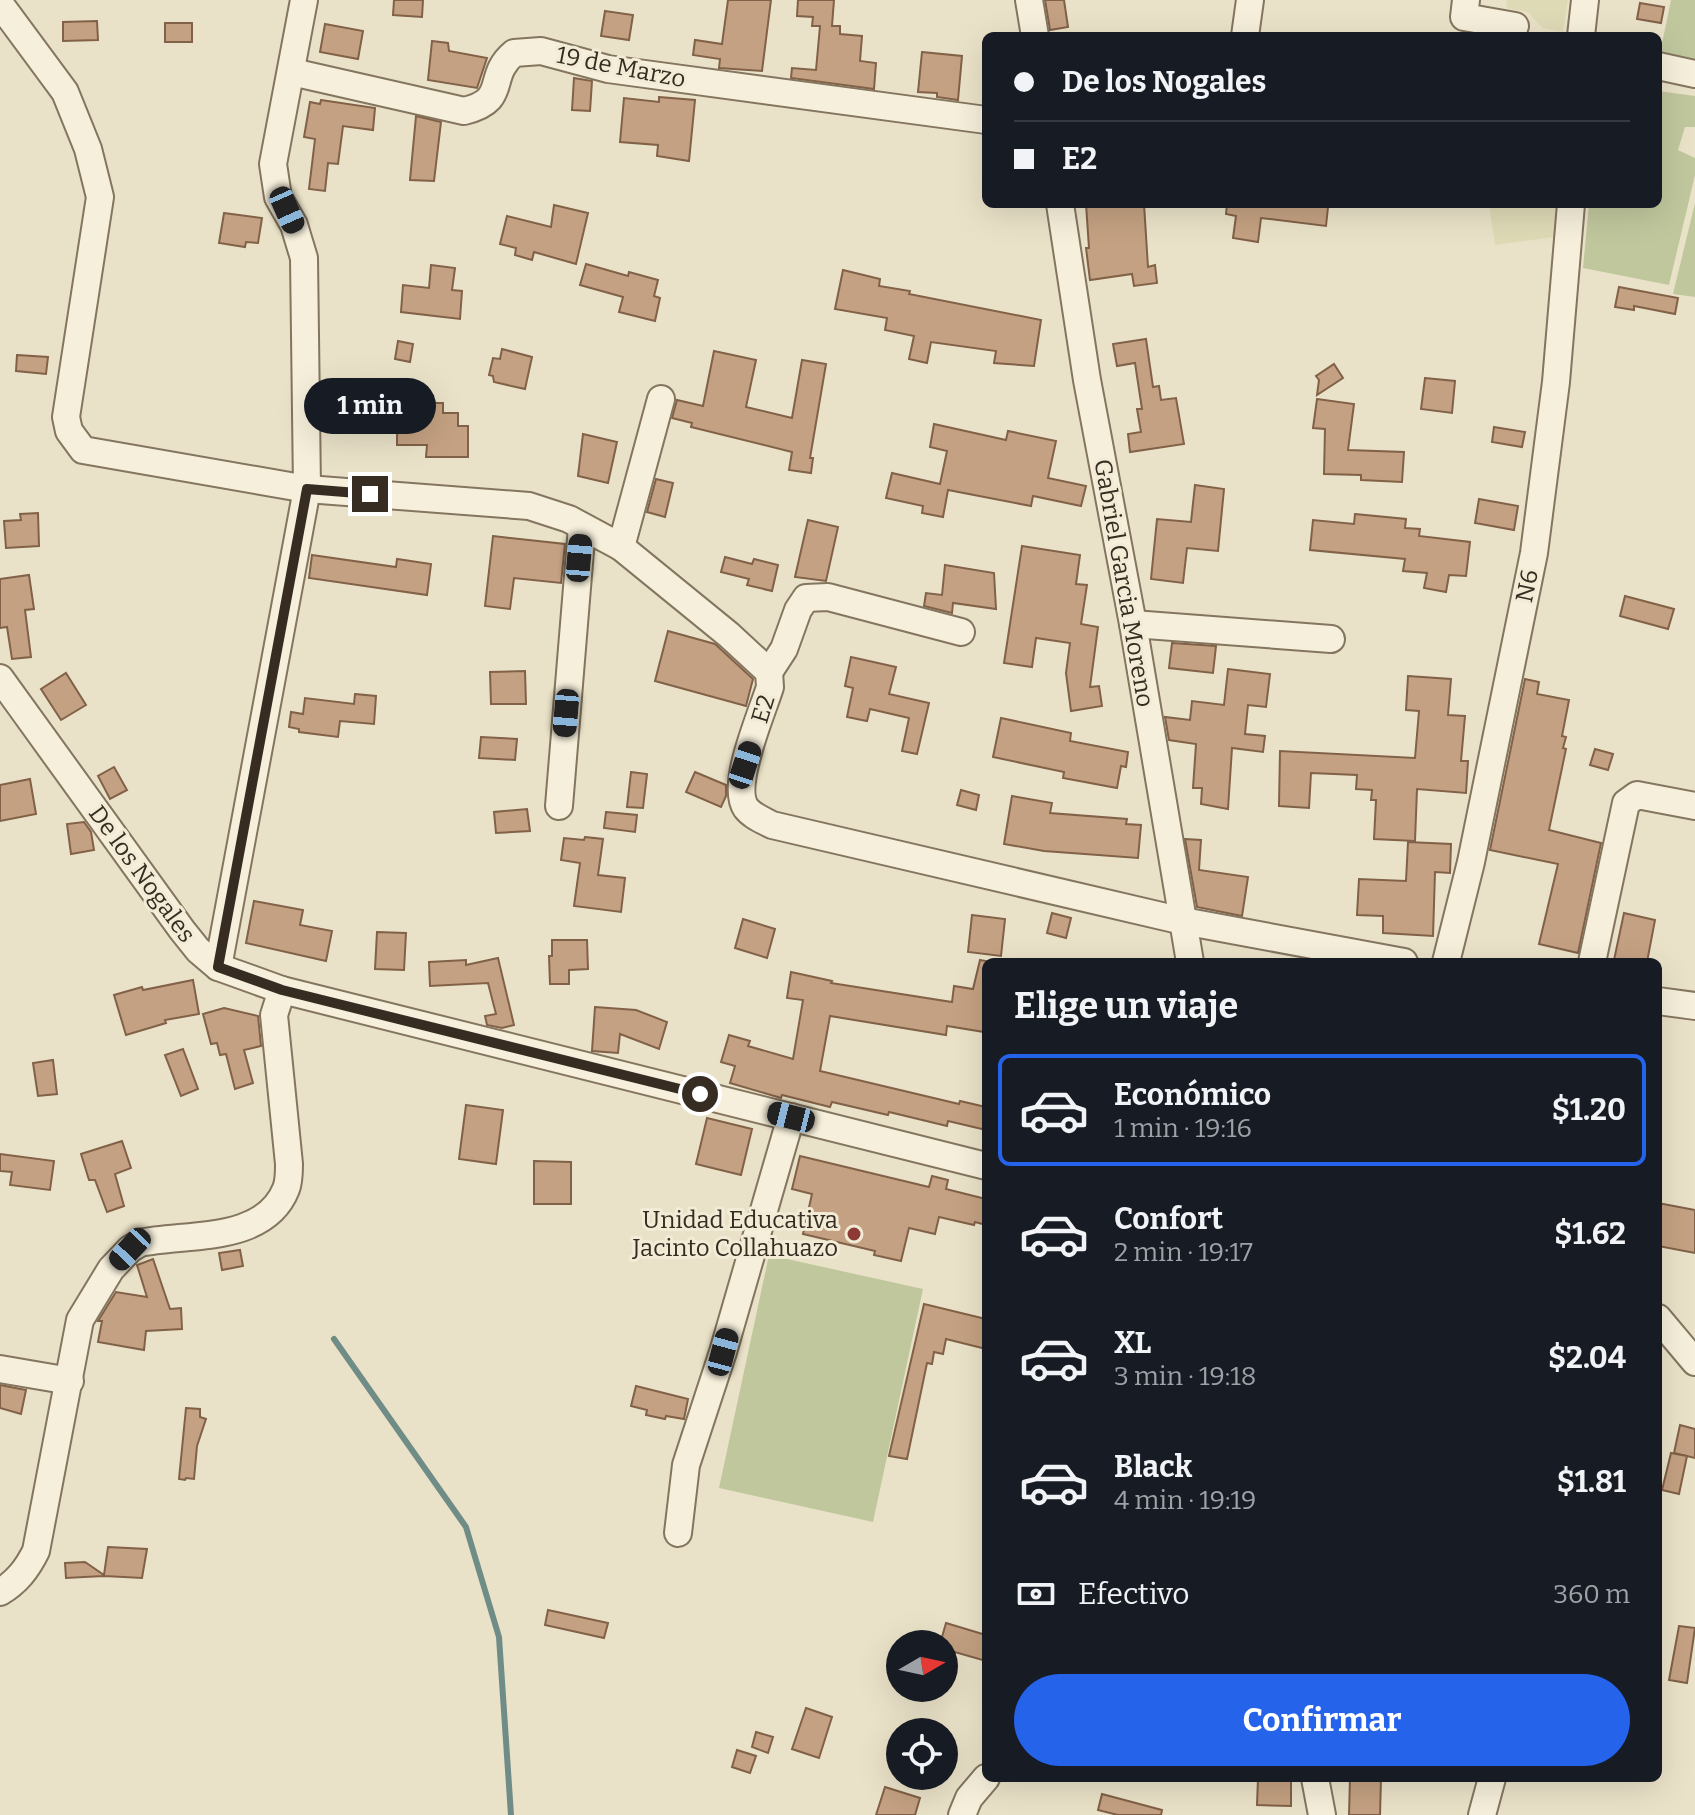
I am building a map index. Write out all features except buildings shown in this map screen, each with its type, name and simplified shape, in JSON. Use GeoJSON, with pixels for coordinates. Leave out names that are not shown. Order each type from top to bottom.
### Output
{"type":"FeatureCollection","features":[{"type":"Feature","properties":{"kind":"street"},"geometry":{"type":"LineString","coordinates":[[218,967],[307,489],[304,258],[294,225],[278,197],[273,164],[304,0]]}},
{"type":"Feature","properties":{"kind":"street"},"geometry":{"type":"LineString","coordinates":[[1029,0],[1034,32]]}},
{"type":"Feature","properties":{"kind":"street"},"geometry":{"type":"LineString","coordinates":[[1246,32],[1250,0]]}},
{"type":"Feature","properties":{"kind":"street"},"geometry":{"type":"LineString","coordinates":[[1466,0],[1464,17],[1515,26]]}},
{"type":"Feature","properties":{"kind":"street"},"geometry":{"type":"LineString","coordinates":[[1581,32],[1585,0]]}},
{"type":"Feature","properties":{"kind":"street","name":"E2"},"geometry":{"type":"LineString","coordinates":[[0,4],[65,92],[88,149],[100,197],[66,417],[69,431],[83,450],[307,489],[529,506],[569,519],[621,547],[729,635],[769,672],[770,687],[741,784],[744,804],[754,815],[772,825],[1183,921]]}},
{"type":"Feature","properties":{"kind":"street","name":"19 de Marzo"},"geometry":{"type":"LineString","coordinates":[[292,72],[464,111],[489,101],[496,93],[498,74],[514,53],[541,51],[608,69],[982,119]]}},
{"type":"Feature","properties":{"kind":"street"},"geometry":{"type":"LineString","coordinates":[[1662,67],[1695,74]]}},
{"type":"Feature","properties":{"kind":"street","name":"Gabriel Garcia Moreno"},"geometry":{"type":"LineString","coordinates":[[1061,208],[1087,380],[1133,624],[1189,958]]}},
{"type":"Feature","properties":{"kind":"street","name":"N6"},"geometry":{"type":"LineString","coordinates":[[1447,958],[1471,862],[1534,553],[1556,382],[1571,208]]}},
{"type":"Feature","properties":{"kind":"street"},"geometry":{"type":"LineString","coordinates":[[621,547],[661,399]]}},
{"type":"Feature","properties":{"kind":"street"},"geometry":{"type":"LineString","coordinates":[[559,806],[582,527]]}},
{"type":"Feature","properties":{"kind":"street"},"geometry":{"type":"LineString","coordinates":[[769,672],[784,649],[798,610],[806,598],[828,597],[961,632]]}},
{"type":"Feature","properties":{"kind":"street"},"geometry":{"type":"LineString","coordinates":[[1133,624],[1331,639]]}},
{"type":"Feature","properties":{"kind":"street","name":"De los Nogales"},"geometry":{"type":"LineString","coordinates":[[0,678],[182,930],[198,950],[218,967],[282,990],[982,1165]]}},
{"type":"Feature","properties":{"kind":"street"},"geometry":{"type":"LineString","coordinates":[[1593,958],[1626,803],[1637,795],[1695,806]]}},
{"type":"Feature","properties":{"kind":"street"},"geometry":{"type":"LineString","coordinates":[[1183,921],[1382,958]]}},
{"type":"Feature","properties":{"kind":"street"},"geometry":{"type":"LineString","coordinates":[[0,1592],[27,1568],[36,1551],[80,1320],[111,1269],[130,1249],[152,1240],[199,1237],[255,1221],[276,1206],[287,1187],[289,1164],[274,1015],[282,990]]}},
{"type":"Feature","properties":{"kind":"street"},"geometry":{"type":"LineString","coordinates":[[1662,1002],[1695,1006]]}},
{"type":"Feature","properties":{"kind":"street"},"geometry":{"type":"LineString","coordinates":[[678,1533],[686,1465],[723,1352],[791,1117]]}},
{"type":"Feature","properties":{"kind":"street"},"geometry":{"type":"LineString","coordinates":[[1662,1323],[1695,1362]]}},
{"type":"Feature","properties":{"kind":"street"},"geometry":{"type":"LineString","coordinates":[[0,1369],[70,1381]]}},
{"type":"Feature","properties":{"kind":"street"},"geometry":{"type":"LineString","coordinates":[[962,1815],[969,1798],[983,1782]]}},
{"type":"Feature","properties":{"kind":"street"},"geometry":{"type":"LineString","coordinates":[[1316,1782],[1322,1815]]}},
{"type":"Feature","properties":{"kind":"street"},"geometry":{"type":"LineString","coordinates":[[1482,1815],[1491,1782]]}},
{"type":"Feature","properties":{"kind":"shaded area"},"geometry":{"type":"Polygon","coordinates":[[[1507,0],[1568,0],[1563,32],[1543,28],[1527,12],[1506,8],[1507,0]]]}},
{"type":"Feature","properties":{"kind":"shaded area"},"geometry":{"type":"Polygon","coordinates":[[[1490,208],[1556,208],[1554,237],[1495,245],[1490,208]]]}},
{"type":"Feature","properties":{"kind":"green space"},"geometry":{"type":"Polygon","coordinates":[[[1671,0],[1695,0],[1695,64],[1662,58],[1671,0]]]}},
{"type":"Feature","properties":{"kind":"green space"},"geometry":{"type":"Polygon","coordinates":[[[1662,92],[1695,96],[1695,127],[1685,127],[1678,150],[1695,158],[1695,175],[1669,285],[1583,268],[1589,208],[1662,208],[1662,92]]]}},
{"type":"Feature","properties":{"kind":"green space"},"geometry":{"type":"Polygon","coordinates":[[[1695,203],[1695,297],[1673,294],[1695,203]]]}},
{"type":"Feature","properties":{"kind":"green space"},"geometry":{"type":"Polygon","coordinates":[[[769,1255],[923,1289],[873,1522],[719,1488],[769,1255]]]}},
{"type":"Feature","properties":{"kind":"waterway"},"geometry":{"type":"LineString","coordinates":[[334,1339],[466,1527],[499,1637],[511,1815]]}},
{"type":"Feature","properties":{"kind":"place","name":"Unidad Educativa Jacinto Collahuazo"},"geometry":{"type":"Point","coordinates":[854,1234]}},
{"type":"Feature","properties":{"kind":"route"},"geometry":{"type":"LineString","coordinates":[[370,494],[307,489],[218,967],[282,990],[700,1094]]}}]}
